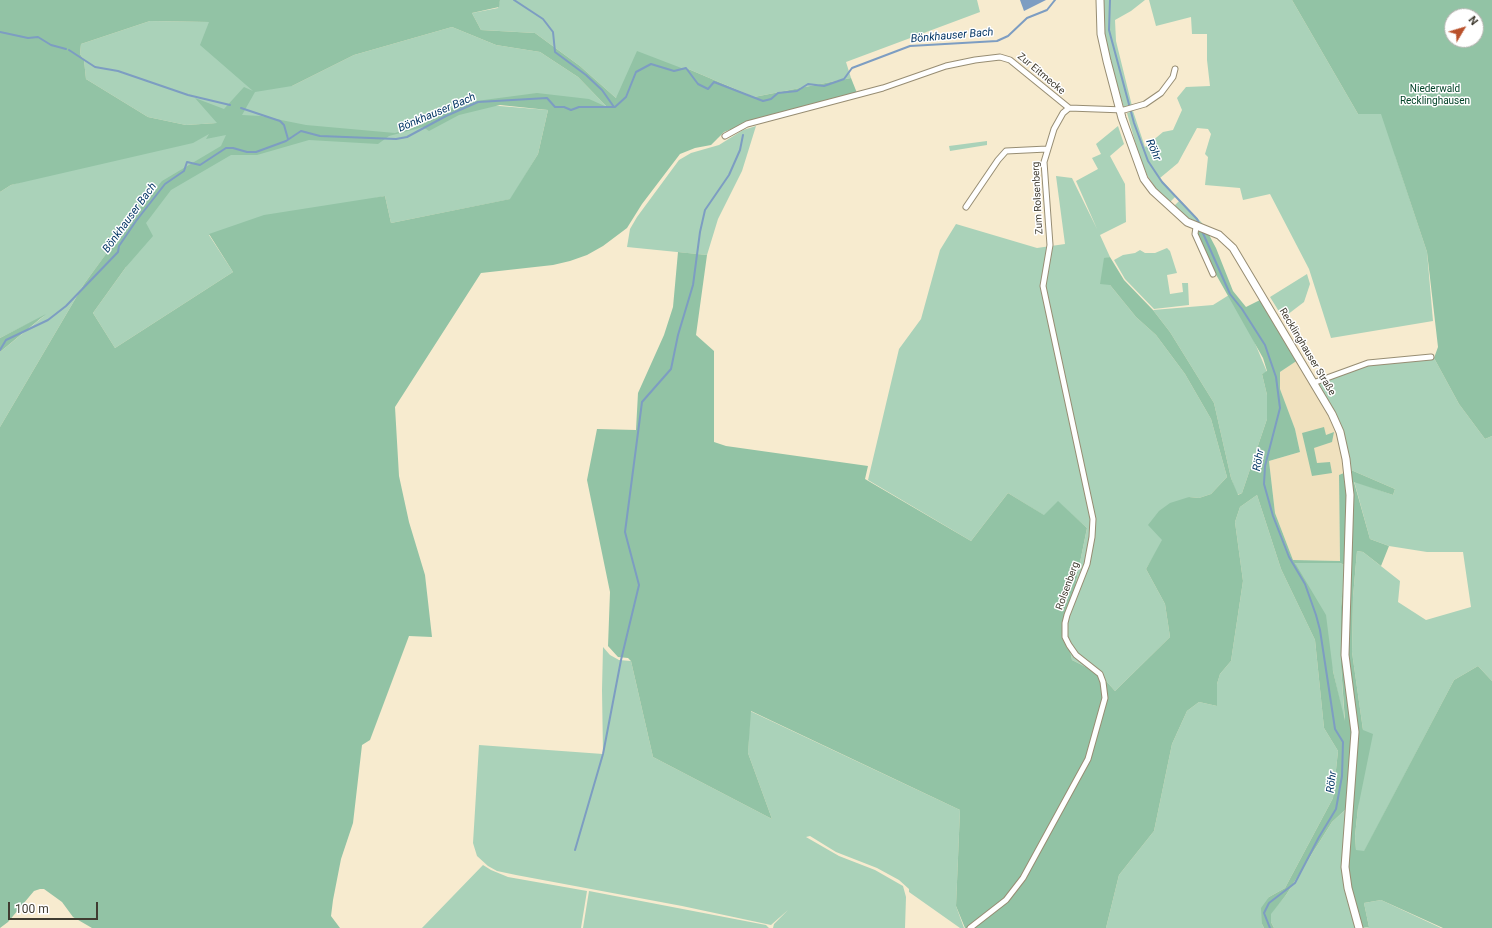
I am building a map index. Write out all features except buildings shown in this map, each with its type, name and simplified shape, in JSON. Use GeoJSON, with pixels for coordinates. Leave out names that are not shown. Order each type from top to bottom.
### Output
{"type":"FeatureCollection","features":[{"type":"Feature","properties":{"kind":"main road","name":"Recklinghauser Straße"},"geometry":{"type":"LineString","coordinates":[[1100,0],[1101,34],[1122,110],[1144,179],[1153,191],[1177,214],[1196,227],[1219,235],[1239,256],[1332,414],[1340,432],[1346,459],[1350,516],[1345,600],[1345,655],[1355,732],[1345,867],[1348,888],[1359,928]]}},
{"type":"Feature","properties":{"kind":"street","name":"Zur Eitmecke"},"geometry":{"type":"LineString","coordinates":[[725,136],[747,124],[911,80],[946,66],[1003,57],[1014,62],[1069,108],[1122,110]]}},
{"type":"Feature","properties":{"kind":"street"},"geometry":{"type":"LineString","coordinates":[[1122,110],[1145,104],[1158,97],[1169,84],[1175,69]]}},
{"type":"Feature","properties":{"kind":"street","name":"Zum Rolsenberg"},"geometry":{"type":"LineString","coordinates":[[1050,245],[1043,166],[1047,149],[1058,122],[1069,108]]}},
{"type":"Feature","properties":{"kind":"street"},"geometry":{"type":"LineString","coordinates":[[966,207],[998,160],[1006,151],[1047,149]]}},
{"type":"Feature","properties":{"kind":"street"},"geometry":{"type":"LineString","coordinates":[[1196,227],[1195,234],[1213,274]]}},
{"type":"Feature","properties":{"kind":"street","name":"Rolsenberg"},"geometry":{"type":"LineString","coordinates":[[970,928],[1006,900],[1023,878],[1088,759],[1105,698],[1103,682],[1100,674],[1076,655],[1068,645],[1065,637],[1065,623],[1067,615],[1087,564],[1092,537],[1093,520],[1043,286],[1050,245]]}},
{"type":"Feature","properties":{"kind":"street"},"geometry":{"type":"LineString","coordinates":[[1313,383],[1368,363],[1431,358]]}},
{"type":"Feature","properties":{"kind":"shaded area"},"geometry":{"type":"Polygon","coordinates":[[[1298,360],[1317,384],[1349,459],[1351,470],[1339,475],[1340,561],[1293,560],[1275,513],[1269,461],[1300,452],[1295,429],[1280,389],[1280,372],[1298,360]]]}},
{"type":"Feature","properties":{"kind":"green space"},"geometry":{"type":"Polygon","coordinates":[[[0,0],[500,0],[499,7],[472,13],[481,30],[535,33],[580,66],[616,98],[637,51],[684,69],[686,68],[754,97],[851,78],[857,93],[759,118],[724,132],[711,145],[695,148],[680,154],[642,204],[627,228],[603,246],[587,255],[553,265],[481,273],[395,407],[399,476],[409,522],[425,575],[432,637],[409,636],[370,740],[362,745],[353,823],[341,859],[331,916],[340,928],[92,928],[73,917],[62,902],[44,889],[40,889],[34,891],[8,922],[0,928],[0,427],[84,284],[136,213],[162,181],[221,146],[226,135],[206,139],[209,134],[193,143],[11,185],[0,192],[0,0]],[[150,21],[81,44],[80,54],[84,60],[86,79],[148,117],[186,125],[217,123],[195,98],[224,109],[244,87],[253,91],[200,45],[209,22],[150,21]],[[452,27],[354,55],[292,86],[255,92],[242,115],[261,116],[306,125],[395,133],[423,124],[461,103],[537,93],[589,99],[607,107],[578,77],[540,52],[496,45],[452,27]],[[500,105],[459,115],[429,131],[423,127],[389,136],[378,144],[309,140],[257,155],[231,155],[171,190],[146,223],[153,236],[126,267],[93,313],[115,348],[233,272],[209,234],[264,215],[385,196],[391,223],[510,199],[538,154],[548,110],[500,105]]]}},
{"type":"Feature","properties":{"kind":"green space"},"geometry":{"type":"Polygon","coordinates":[[[500,0],[977,0],[980,12],[846,62],[851,78],[754,97],[686,68],[616,98],[580,66],[535,33],[481,30],[472,13],[498,8],[500,0]]]}},
{"type":"Feature","properties":{"kind":"green space"},"geometry":{"type":"Polygon","coordinates":[[[1103,0],[1145,0],[1131,11],[1115,20],[1116,41],[1132,106],[1124,108],[1110,59],[1104,31],[1103,0]]]}},
{"type":"Feature","properties":{"kind":"green space"},"geometry":{"type":"Polygon","coordinates":[[[1149,0],[1292,0],[1358,114],[1375,114],[1329,9],[1492,0],[1492,269],[1395,155],[1427,252],[1433,321],[1331,338],[1309,269],[1270,194],[1243,200],[1240,188],[1205,185],[1208,157],[1205,154],[1211,134],[1208,129],[1197,128],[1178,163],[1160,178],[1176,196],[1170,202],[1157,190],[1147,175],[1138,152],[1127,113],[1133,111],[1145,147],[1163,132],[1173,130],[1182,110],[1177,98],[1186,87],[1210,86],[1207,60],[1207,34],[1192,34],[1191,17],[1156,26],[1149,0]]]}},
{"type":"Feature","properties":{"kind":"green space","name":"Niederwald Recklinghausen"},"geometry":{"type":"Polygon","coordinates":[[[1292,0],[1492,0],[1492,436],[1485,439],[1459,404],[1434,358],[1438,347],[1427,252],[1381,114],[1358,114],[1292,0]]]}},
{"type":"Feature","properties":{"kind":"green space"},"geometry":{"type":"Polygon","coordinates":[[[150,21],[209,22],[292,86],[354,55],[452,27],[496,45],[540,52],[578,77],[608,108],[464,103],[548,110],[538,154],[511,199],[391,223],[385,196],[209,235],[233,272],[115,348],[93,313],[126,267],[135,215],[84,284],[0,427],[0,352],[44,316],[0,338],[0,192],[11,185],[217,123],[186,125],[148,117],[86,79],[84,60],[80,54],[81,44],[150,21]]]}},
{"type":"Feature","properties":{"kind":"green space"},"geometry":{"type":"Polygon","coordinates":[[[756,126],[742,171],[718,219],[707,255],[627,247],[630,229],[637,217],[679,160],[691,153],[719,145],[743,130],[756,126]]]}},
{"type":"Feature","properties":{"kind":"green space"},"geometry":{"type":"Polygon","coordinates":[[[1118,126],[1124,144],[1110,156],[1125,184],[1126,222],[1100,235],[1110,257],[1104,259],[1110,285],[1136,317],[1156,335],[1185,374],[1211,419],[1227,477],[1211,494],[1199,498],[1189,497],[1146,569],[1165,604],[1170,637],[1115,691],[1100,674],[1072,660],[1066,631],[1087,528],[1058,502],[1045,516],[1008,493],[971,541],[868,480],[899,349],[921,319],[940,250],[956,224],[1037,248],[1065,244],[1056,176],[1072,178],[1097,229],[1076,181],[1098,169],[1092,158],[1101,154],[1096,144],[1118,126]]]}},
{"type":"Feature","properties":{"kind":"green space"},"geometry":{"type":"Polygon","coordinates":[[[987,141],[987,145],[950,151],[949,146],[987,141]]]}},
{"type":"Feature","properties":{"kind":"green space"},"geometry":{"type":"Polygon","coordinates":[[[1180,200],[1203,224],[1186,217],[1174,206],[1180,200]]]}},
{"type":"Feature","properties":{"kind":"green space"},"geometry":{"type":"Polygon","coordinates":[[[1196,231],[1208,233],[1216,248],[1233,291],[1246,307],[1262,299],[1298,360],[1280,372],[1280,389],[1295,429],[1300,452],[1269,461],[1275,513],[1293,560],[1340,561],[1339,475],[1351,470],[1395,489],[1393,495],[1354,482],[1370,539],[1389,546],[1381,566],[1363,552],[1357,551],[1353,597],[1352,652],[1363,730],[1373,734],[1358,808],[1355,836],[1356,850],[1364,851],[1454,680],[1478,666],[1492,681],[1492,928],[1443,928],[1381,900],[1364,903],[1369,927],[1362,928],[1343,867],[1345,810],[1332,822],[1286,895],[1271,914],[1271,922],[1274,928],[1264,928],[1262,924],[1261,908],[1269,897],[1285,888],[1333,798],[1338,751],[1324,728],[1315,640],[1281,569],[1257,495],[1240,507],[1235,522],[1243,581],[1231,661],[1220,674],[1217,684],[1217,706],[1199,702],[1187,711],[1172,744],[1154,831],[1119,875],[1106,928],[965,928],[956,906],[960,810],[751,711],[748,753],[772,819],[653,757],[631,661],[628,658],[618,657],[608,646],[610,592],[587,480],[597,429],[636,430],[638,393],[664,335],[673,307],[678,252],[707,255],[696,335],[714,351],[714,442],[726,446],[868,466],[865,479],[971,541],[1008,493],[1044,515],[1058,501],[1087,528],[1066,631],[1072,660],[1100,674],[1115,691],[1170,637],[1165,604],[1146,569],[1162,540],[1148,525],[1159,511],[1170,503],[1189,497],[1199,498],[1211,494],[1227,477],[1211,419],[1185,374],[1156,335],[1136,317],[1110,285],[1100,284],[1104,258],[1110,257],[1124,280],[1153,310],[1170,332],[1214,403],[1231,478],[1238,495],[1242,493],[1267,419],[1267,395],[1262,374],[1267,371],[1263,358],[1214,271],[1196,231]],[[1295,563],[1326,615],[1333,671],[1345,721],[1341,666],[1341,607],[1345,565],[1340,563],[1295,563]]]}},
{"type":"Feature","properties":{"kind":"green space"},"geometry":{"type":"Polygon","coordinates":[[[1167,248],[1170,251],[1177,273],[1167,275],[1170,294],[1183,292],[1182,283],[1188,283],[1189,305],[1154,309],[1125,279],[1114,260],[1123,255],[1135,253],[1140,250],[1145,253],[1155,253],[1167,248]]]}},
{"type":"Feature","properties":{"kind":"green space"},"geometry":{"type":"Polygon","coordinates":[[[1307,274],[1310,284],[1304,302],[1283,318],[1270,297],[1307,274]]]}},
{"type":"Feature","properties":{"kind":"green space"},"geometry":{"type":"Polygon","coordinates":[[[1229,295],[1252,336],[1267,372],[1262,374],[1267,395],[1267,419],[1242,493],[1237,495],[1231,478],[1214,403],[1170,332],[1153,310],[1213,305],[1229,295]]]}},
{"type":"Feature","properties":{"kind":"green space"},"geometry":{"type":"Polygon","coordinates":[[[46,314],[0,352],[0,338],[46,314]]]}},
{"type":"Feature","properties":{"kind":"green space"},"geometry":{"type":"Polygon","coordinates":[[[1421,357],[1434,358],[1459,404],[1485,439],[1492,436],[1492,681],[1478,666],[1454,680],[1364,852],[1356,851],[1355,836],[1363,730],[1352,652],[1353,597],[1357,551],[1363,552],[1400,581],[1398,602],[1426,620],[1471,607],[1463,552],[1427,552],[1389,546],[1370,539],[1354,481],[1393,495],[1395,489],[1351,470],[1349,459],[1317,384],[1367,365],[1421,357]]]}},
{"type":"Feature","properties":{"kind":"green space"},"geometry":{"type":"Polygon","coordinates":[[[1324,427],[1326,435],[1334,432],[1332,442],[1314,448],[1317,463],[1330,462],[1332,473],[1312,476],[1302,433],[1324,427]]]}},
{"type":"Feature","properties":{"kind":"green space"},"geometry":{"type":"Polygon","coordinates":[[[1257,495],[1281,569],[1315,640],[1324,728],[1338,751],[1333,798],[1285,888],[1269,897],[1262,924],[1264,928],[1106,928],[1119,875],[1154,831],[1172,744],[1187,711],[1199,702],[1217,706],[1217,684],[1220,674],[1231,661],[1243,581],[1235,522],[1240,507],[1257,495]]]}},
{"type":"Feature","properties":{"kind":"green space"},"geometry":{"type":"Polygon","coordinates":[[[1295,563],[1340,563],[1345,565],[1341,607],[1341,666],[1345,725],[1333,671],[1295,563]]]}},
{"type":"Feature","properties":{"kind":"green space"},"geometry":{"type":"Polygon","coordinates":[[[603,647],[610,655],[619,660],[631,661],[653,757],[772,819],[748,753],[750,711],[960,810],[956,906],[964,928],[960,928],[909,892],[909,889],[899,880],[877,868],[836,852],[810,836],[806,837],[839,856],[875,870],[903,886],[906,897],[905,928],[773,928],[774,924],[788,910],[771,925],[682,906],[516,875],[497,871],[488,866],[477,856],[473,843],[479,745],[603,754],[603,647]]]}},
{"type":"Feature","properties":{"kind":"green space"},"geometry":{"type":"Polygon","coordinates":[[[1345,810],[1343,867],[1356,928],[1274,928],[1271,922],[1270,914],[1286,895],[1332,822],[1345,810]]]}},
{"type":"Feature","properties":{"kind":"green space"},"geometry":{"type":"Polygon","coordinates":[[[483,865],[508,877],[587,891],[581,928],[422,928],[483,865]]]}},
{"type":"Feature","properties":{"kind":"green space"},"geometry":{"type":"Polygon","coordinates":[[[589,891],[766,925],[769,928],[583,928],[589,891]]]}},
{"type":"Feature","properties":{"kind":"green space"},"geometry":{"type":"Polygon","coordinates":[[[1381,900],[1441,928],[1365,928],[1369,927],[1364,903],[1381,900]]]}},
{"type":"Feature","properties":{"kind":"water"},"geometry":{"type":"Polygon","coordinates":[[[1020,0],[1046,0],[1024,11],[1020,0]]]}},
{"type":"Feature","properties":{"kind":"waterway"},"geometry":{"type":"LineString","coordinates":[[514,0],[543,19],[553,32],[555,52],[586,75],[602,90],[614,107]]}},
{"type":"Feature","properties":{"kind":"waterway","name":"Bönkhauser Bach"},"geometry":{"type":"LineString","coordinates":[[0,350],[6,340],[48,320],[66,306],[118,252],[119,246],[136,221],[165,184],[184,171],[187,162],[200,165],[226,148],[256,152],[286,141],[301,131],[320,136],[396,139],[407,137],[446,116],[478,102],[547,98],[555,107],[564,107],[571,110],[579,107],[615,107],[626,97],[636,72],[651,64],[674,71],[686,68],[698,84],[708,89],[714,82],[763,101],[771,99],[778,93],[797,91],[808,84],[824,86],[844,79],[852,68],[910,46],[997,41],[1008,36],[1027,18],[1047,10],[1055,0]]}},
{"type":"Feature","properties":{"kind":"waterway","name":"Röhr"},"geometry":{"type":"LineString","coordinates":[[1110,0],[1109,30],[1134,123],[1148,161],[1162,182],[1197,219],[1200,225]]}},
{"type":"Feature","properties":{"kind":"waterway"},"geometry":{"type":"LineString","coordinates":[[0,32],[28,38],[38,37],[51,45],[66,49]]}},
{"type":"Feature","properties":{"kind":"waterway"},"geometry":{"type":"LineString","coordinates":[[69,50],[95,67],[118,71],[188,95],[230,105]]}},
{"type":"Feature","properties":{"kind":"waterway"},"geometry":{"type":"LineString","coordinates":[[241,108],[280,121],[284,125],[288,139]]}},
{"type":"Feature","properties":{"kind":"waterway"},"geometry":{"type":"LineString","coordinates":[[575,850],[603,754],[621,660],[639,585],[625,532],[642,402],[671,369],[678,335],[693,285],[700,232],[705,210],[729,175],[740,150],[743,135]]}},
{"type":"Feature","properties":{"kind":"waterway","name":"Röhr"},"geometry":{"type":"LineString","coordinates":[[1202,231],[1230,294],[1242,309],[1265,345],[1276,377],[1280,408],[1265,466],[1264,484],[1273,516],[1289,557],[1305,584],[1316,615],[1320,630],[1335,729],[1343,742],[1342,776],[1336,809],[1319,837],[1295,883],[1269,903],[1264,913],[1270,928]]}}]}
